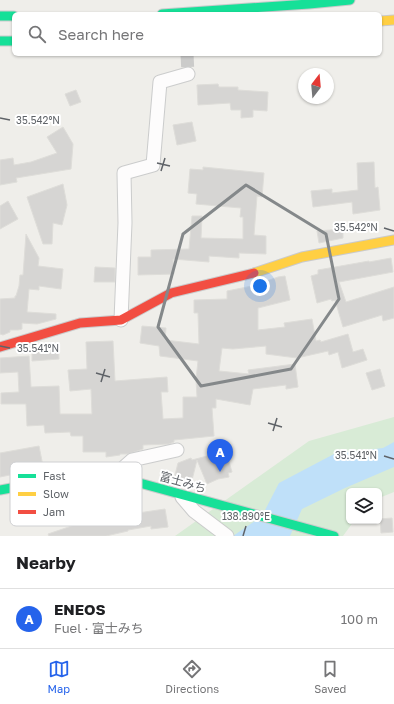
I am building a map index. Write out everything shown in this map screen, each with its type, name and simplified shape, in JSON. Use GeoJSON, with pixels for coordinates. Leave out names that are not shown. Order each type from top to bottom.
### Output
{"type":"FeatureCollection","features":[{"type":"Feature","properties":{"kind":"main road"},"geometry":{"type":"LineString","coordinates":[[191,12],[350,0]]}},
{"type":"Feature","properties":{"kind":"main road"},"geometry":{"type":"LineString","coordinates":[[0,16],[12,16]]}},
{"type":"Feature","properties":{"kind":"main road"},"geometry":{"type":"LineString","coordinates":[[382,21],[394,20]]}},
{"type":"Feature","properties":{"kind":"main road"},"geometry":{"type":"LineString","coordinates":[[0,41],[12,41]]}},
{"type":"Feature","properties":{"kind":"main road"},"geometry":{"type":"LineString","coordinates":[[0,346],[80,323],[121,320],[172,293],[248,275],[302,257],[394,240]]}},
{"type":"Feature","properties":{"kind":"main road","name":"富士みち"},"geometry":{"type":"LineString","coordinates":[[142,484],[334,536]]}},
{"type":"Feature","properties":{"kind":"main road","name":"富士みち"},"geometry":{"type":"LineString","coordinates":[[0,490],[10,488]]}},
{"type":"Feature","properties":{"kind":"street"},"geometry":{"type":"LineString","coordinates":[[121,320],[125,223],[124,173],[153,165],[160,82],[188,74]]}},
{"type":"Feature","properties":{"kind":"street"},"geometry":{"type":"LineString","coordinates":[[130,462],[132,460],[177,450]]}},
{"type":"Feature","properties":{"kind":"street"},"geometry":{"type":"LineString","coordinates":[[180,494],[194,510],[228,536]]}},
{"type":"Feature","properties":{"kind":"highlighted area"},"geometry":{"type":"Polygon","coordinates":[[[246,185],[326,234],[339,299],[291,369],[201,386],[158,327],[183,234],[246,185]]]}},
{"type":"Feature","properties":{"kind":"green space"},"geometry":{"type":"Polygon","coordinates":[[[394,417],[394,492],[382,497],[382,488],[346,488],[346,524],[352,524],[343,536],[175,536],[309,441],[394,417]]]}},
{"type":"Feature","properties":{"kind":"water"},"geometry":{"type":"Polygon","coordinates":[[[394,442],[394,467],[345,488],[302,509],[290,536],[233,536],[262,516],[279,483],[334,454],[383,448],[394,442]]]}},
{"type":"Feature","properties":{"kind":"building"},"geometry":{"type":"Polygon","coordinates":[[[218,84],[219,87],[238,87],[238,90],[268,92],[267,111],[253,110],[253,117],[241,118],[241,110],[231,110],[230,103],[198,105],[197,85],[218,84]]]}},
{"type":"Feature","properties":{"kind":"building"},"geometry":{"type":"Polygon","coordinates":[[[76,90],[81,102],[70,106],[65,94],[76,90]]]}},
{"type":"Feature","properties":{"kind":"building"},"geometry":{"type":"Polygon","coordinates":[[[192,122],[196,141],[177,145],[173,125],[192,122]]]}},
{"type":"Feature","properties":{"kind":"building"},"geometry":{"type":"Polygon","coordinates":[[[63,127],[73,144],[71,169],[16,178],[17,182],[0,185],[0,160],[13,158],[14,165],[31,162],[57,153],[47,137],[63,127]]]}},
{"type":"Feature","properties":{"kind":"building"},"geometry":{"type":"Polygon","coordinates":[[[374,162],[375,188],[378,187],[380,210],[353,214],[352,202],[313,207],[311,191],[332,189],[332,193],[358,190],[357,163],[374,162]]]}},
{"type":"Feature","properties":{"kind":"building"},"geometry":{"type":"Polygon","coordinates":[[[203,167],[264,173],[262,197],[257,196],[254,235],[266,236],[266,254],[239,253],[239,258],[209,256],[209,262],[173,259],[174,274],[138,275],[138,257],[151,257],[151,250],[189,249],[192,216],[202,216],[201,238],[243,239],[243,217],[240,217],[241,208],[196,204],[197,194],[188,193],[190,169],[203,170],[203,167]]]}},
{"type":"Feature","properties":{"kind":"building"},"geometry":{"type":"Polygon","coordinates":[[[63,184],[67,205],[62,225],[53,223],[52,244],[43,244],[27,197],[63,184]]]}},
{"type":"Feature","properties":{"kind":"building"},"geometry":{"type":"Polygon","coordinates":[[[8,201],[18,219],[0,229],[0,206],[8,201]]]}},
{"type":"Feature","properties":{"kind":"building"},"geometry":{"type":"Polygon","coordinates":[[[343,229],[343,238],[319,243],[317,231],[343,229]]]}},
{"type":"Feature","properties":{"kind":"building"},"geometry":{"type":"Polygon","coordinates":[[[26,234],[39,258],[38,266],[63,269],[61,289],[39,286],[39,290],[29,289],[27,312],[56,314],[56,319],[37,324],[22,323],[22,329],[10,330],[10,332],[3,335],[0,334],[0,299],[15,298],[16,296],[20,275],[23,275],[26,234]]]}},
{"type":"Feature","properties":{"kind":"building"},"geometry":{"type":"Polygon","coordinates":[[[391,258],[393,272],[339,282],[346,302],[394,287],[394,318],[383,321],[382,315],[343,327],[335,300],[332,301],[331,299],[317,303],[311,276],[318,274],[318,270],[391,258]]]}},
{"type":"Feature","properties":{"kind":"building"},"geometry":{"type":"Polygon","coordinates":[[[95,267],[115,268],[115,282],[94,282],[95,267]]]}},
{"type":"Feature","properties":{"kind":"building"},"geometry":{"type":"Polygon","coordinates":[[[285,276],[290,300],[258,308],[258,330],[285,327],[284,323],[312,319],[316,341],[320,340],[321,342],[348,334],[353,352],[363,349],[367,360],[342,368],[338,352],[329,355],[328,351],[297,358],[266,354],[266,346],[233,349],[222,348],[219,371],[249,374],[248,370],[295,364],[298,387],[286,389],[286,385],[253,389],[250,405],[216,399],[216,408],[212,408],[214,436],[174,440],[174,442],[169,444],[143,445],[143,449],[128,454],[106,457],[106,452],[83,452],[83,436],[71,436],[70,432],[45,433],[44,425],[27,426],[26,404],[1,404],[1,393],[19,392],[18,372],[0,373],[0,358],[29,356],[31,387],[59,386],[60,414],[92,414],[91,389],[70,391],[68,370],[87,369],[86,342],[113,341],[115,381],[167,377],[168,392],[161,392],[163,419],[183,418],[183,397],[197,397],[196,379],[198,361],[160,356],[159,346],[140,343],[142,326],[166,328],[165,340],[199,344],[198,313],[194,313],[194,300],[227,299],[227,291],[252,286],[285,276]]]}},
{"type":"Feature","properties":{"kind":"building"},"geometry":{"type":"Polygon","coordinates":[[[58,343],[59,359],[32,361],[32,349],[58,343]]]}},
{"type":"Feature","properties":{"kind":"building"},"geometry":{"type":"Polygon","coordinates":[[[380,369],[385,386],[372,390],[366,373],[380,369]]]}},
{"type":"Feature","properties":{"kind":"building"},"geometry":{"type":"Polygon","coordinates":[[[39,446],[42,462],[10,462],[10,475],[0,477],[0,453],[39,446]]]}},
{"type":"Feature","properties":{"kind":"building"},"geometry":{"type":"Polygon","coordinates":[[[226,451],[232,472],[228,473],[229,477],[218,479],[207,484],[197,460],[191,484],[174,479],[178,463],[191,458],[192,460],[226,451]]]}},
{"type":"Feature","properties":{"kind":"building"},"geometry":{"type":"Polygon","coordinates":[[[165,509],[168,527],[151,529],[151,526],[106,536],[49,536],[48,534],[72,526],[142,526],[142,512],[165,509]]]}},
{"type":"Feature","properties":{"kind":"building"},"geometry":{"type":"Polygon","coordinates":[[[392,518],[393,532],[381,533],[380,524],[382,524],[382,519],[392,518]]]}},
{"type":"Feature","properties":{"kind":"tunnel"},"geometry":{"type":"LineString","coordinates":[[187,56],[188,74]]}},
{"type":"Feature","properties":{"kind":"traffic: fast"},"geometry":{"type":"LineString","coordinates":[[191,12],[350,0]]}},
{"type":"Feature","properties":{"kind":"traffic: fast"},"geometry":{"type":"LineString","coordinates":[[0,16],[12,16]]}},
{"type":"Feature","properties":{"kind":"traffic: fast"},"geometry":{"type":"LineString","coordinates":[[0,41],[12,41]]}},
{"type":"Feature","properties":{"kind":"traffic: fast"},"geometry":{"type":"LineString","coordinates":[[142,484],[334,536]]}},
{"type":"Feature","properties":{"kind":"traffic: fast"},"geometry":{"type":"LineString","coordinates":[[0,490],[10,488]]}},
{"type":"Feature","properties":{"kind":"traffic: slow"},"geometry":{"type":"LineString","coordinates":[[382,21],[394,20]]}},
{"type":"Feature","properties":{"kind":"traffic: slow"},"geometry":{"type":"LineString","coordinates":[[254,273],[302,257],[394,240]]}},
{"type":"Feature","properties":{"kind":"traffic: jam"},"geometry":{"type":"LineString","coordinates":[[0,347],[80,323],[121,320],[171,293],[254,273]]}},
{"type":"Feature","properties":{"kind":"place","name":"ENEOS"},"geometry":{"type":"Point","coordinates":[220,472]}}]}
